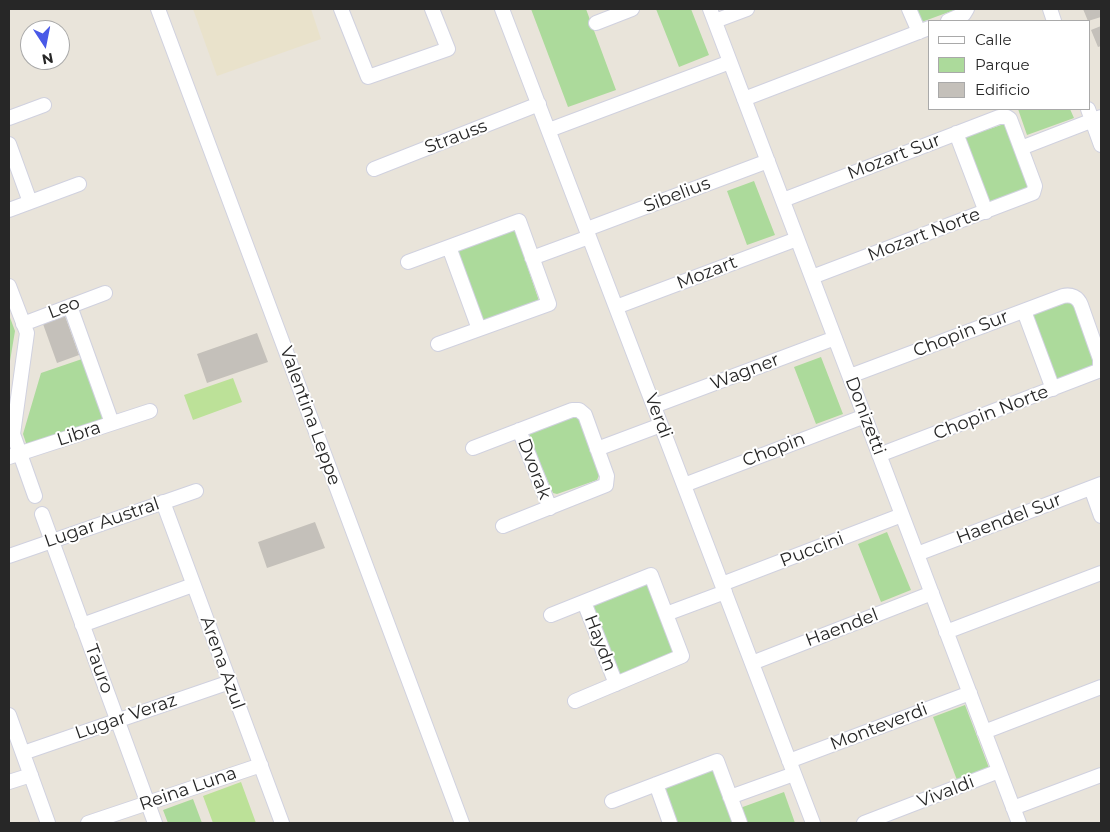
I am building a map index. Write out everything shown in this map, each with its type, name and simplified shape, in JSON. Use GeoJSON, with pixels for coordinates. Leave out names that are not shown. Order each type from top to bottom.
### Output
{"type":"FeatureCollection","features":[{"type":"Feature","properties":{"kind":"street","name":"Valentina Leppe"},"geometry":{"type":"LineString","coordinates":[[158,9],[462,823]]}},
{"type":"Feature","properties":{"kind":"street"},"geometry":{"type":"LineString","coordinates":[[341,9],[368,77],[448,49],[432,9]]}},
{"type":"Feature","properties":{"kind":"street","name":"Verdi"},"geometry":{"type":"LineString","coordinates":[[502,9],[813,823]]}},
{"type":"Feature","properties":{"kind":"street"},"geometry":{"type":"LineString","coordinates":[[596,23],[632,9]]}},
{"type":"Feature","properties":{"kind":"street"},"geometry":{"type":"LineString","coordinates":[[713,15],[747,9]]}},
{"type":"Feature","properties":{"kind":"street"},"geometry":{"type":"LineString","coordinates":[[744,99],[924,30],[909,9]]}},
{"type":"Feature","properties":{"kind":"street"},"geometry":{"type":"LineString","coordinates":[[951,20],[961,16],[967,10]]}},
{"type":"Feature","properties":{"kind":"street","name":"Donizetti"},"geometry":{"type":"LineString","coordinates":[[713,15],[1019,823]]}},
{"type":"Feature","properties":{"kind":"street"},"geometry":{"type":"LineString","coordinates":[[549,130],[730,62]]}},
{"type":"Feature","properties":{"kind":"street","name":"Strauss"},"geometry":{"type":"LineString","coordinates":[[374,169],[539,104]]}},
{"type":"Feature","properties":{"kind":"street"},"geometry":{"type":"LineString","coordinates":[[9,118],[44,105]]}},
{"type":"Feature","properties":{"kind":"street"},"geometry":{"type":"LineString","coordinates":[[1021,148],[1094,115],[1101,145]]}},
{"type":"Feature","properties":{"kind":"street","name":"Mozart Sur"},"geometry":{"type":"LineString","coordinates":[[783,200],[999,117],[1010,119],[1021,148]]}},
{"type":"Feature","properties":{"kind":"street"},"geometry":{"type":"LineString","coordinates":[[956,133],[986,212]]}},
{"type":"Feature","properties":{"kind":"street"},"geometry":{"type":"LineString","coordinates":[[9,144],[30,202]]}},
{"type":"Feature","properties":{"kind":"street","name":"Mozart Norte"},"geometry":{"type":"LineString","coordinates":[[812,277],[1030,195],[1036,186],[1021,148]]}},
{"type":"Feature","properties":{"kind":"street","name":"Sibelius"},"geometry":{"type":"LineString","coordinates":[[532,258],[588,233],[768,161]]}},
{"type":"Feature","properties":{"kind":"street"},"geometry":{"type":"LineString","coordinates":[[9,210],[79,184]]}},
{"type":"Feature","properties":{"kind":"street"},"geometry":{"type":"LineString","coordinates":[[408,262],[518,221],[549,304],[438,344]]}},
{"type":"Feature","properties":{"kind":"street","name":"Mozart"},"geometry":{"type":"LineString","coordinates":[[616,307],[798,239]]}},
{"type":"Feature","properties":{"kind":"street"},"geometry":{"type":"LineString","coordinates":[[449,247],[479,329]]}},
{"type":"Feature","properties":{"kind":"street"},"geometry":{"type":"LineString","coordinates":[[9,289],[26,333],[13,434],[14,455],[35,496]]}},
{"type":"Feature","properties":{"kind":"street","name":"Leo"},"geometry":{"type":"LineString","coordinates":[[23,324],[105,293]]}},
{"type":"Feature","properties":{"kind":"street","name":"Chopin Sur"},"geometry":{"type":"LineString","coordinates":[[850,376],[1063,296],[1073,296],[1080,301],[1096,332]]}},
{"type":"Feature","properties":{"kind":"street"},"geometry":{"type":"LineString","coordinates":[[70,306],[112,423]]}},
{"type":"Feature","properties":{"kind":"street"},"geometry":{"type":"LineString","coordinates":[[1024,311],[1053,389]]}},
{"type":"Feature","properties":{"kind":"street"},"geometry":{"type":"LineString","coordinates":[[1096,332],[1100,368]]}},
{"type":"Feature","properties":{"kind":"street","name":"Wagner"},"geometry":{"type":"LineString","coordinates":[[654,406],[835,338]]}},
{"type":"Feature","properties":{"kind":"street","name":"Chopin Norte"},"geometry":{"type":"LineString","coordinates":[[879,455],[1094,373],[1100,368]]}},
{"type":"Feature","properties":{"kind":"street"},"geometry":{"type":"LineString","coordinates":[[473,448],[572,410],[580,410],[585,415],[608,476],[606,485],[503,526]]}},
{"type":"Feature","properties":{"kind":"street","name":"Libra"},"geometry":{"type":"LineString","coordinates":[[14,455],[150,411]]}},
{"type":"Feature","properties":{"kind":"street","name":"Chopin"},"geometry":{"type":"LineString","coordinates":[[684,485],[864,416]]}},
{"type":"Feature","properties":{"kind":"street"},"geometry":{"type":"LineString","coordinates":[[598,449],[661,425]]}},
{"type":"Feature","properties":{"kind":"street","name":"Dvorak"},"geometry":{"type":"LineString","coordinates":[[519,430],[550,508]]}},
{"type":"Feature","properties":{"kind":"street"},"geometry":{"type":"LineString","coordinates":[[1096,486],[1101,516]]}},
{"type":"Feature","properties":{"kind":"street","name":"Haendel Sur"},"geometry":{"type":"LineString","coordinates":[[917,554],[1096,486]]}},
{"type":"Feature","properties":{"kind":"street","name":"Lugar Austral"},"geometry":{"type":"LineString","coordinates":[[9,556],[196,491]]}},
{"type":"Feature","properties":{"kind":"street","name":"Arena Azul"},"geometry":{"type":"LineString","coordinates":[[163,502],[282,823]]}},
{"type":"Feature","properties":{"kind":"street","name":"Tauro"},"geometry":{"type":"LineString","coordinates":[[42,514],[155,823]]}},
{"type":"Feature","properties":{"kind":"street","name":"Puccini"},"geometry":{"type":"LineString","coordinates":[[666,614],[723,588],[902,515]]}},
{"type":"Feature","properties":{"kind":"street"},"geometry":{"type":"LineString","coordinates":[[946,632],[1101,573]]}},
{"type":"Feature","properties":{"kind":"street"},"geometry":{"type":"LineString","coordinates":[[551,615],[651,576],[682,656],[574,701]]}},
{"type":"Feature","properties":{"kind":"street"},"geometry":{"type":"LineString","coordinates":[[82,625],[193,585]]}},
{"type":"Feature","properties":{"kind":"street","name":"Haendel"},"geometry":{"type":"LineString","coordinates":[[752,663],[932,593]]}},
{"type":"Feature","properties":{"kind":"street","name":"Haydn"},"geometry":{"type":"LineString","coordinates":[[584,602],[616,684]]}},
{"type":"Feature","properties":{"kind":"street","name":"Lugar Veraz"},"geometry":{"type":"LineString","coordinates":[[23,753],[230,682]]}},
{"type":"Feature","properties":{"kind":"street"},"geometry":{"type":"LineString","coordinates":[[984,732],[1101,687]]}},
{"type":"Feature","properties":{"kind":"street","name":"Monteverdi"},"geometry":{"type":"LineString","coordinates":[[730,797],[791,768],[970,693]]}},
{"type":"Feature","properties":{"kind":"street"},"geometry":{"type":"LineString","coordinates":[[9,715],[48,823]]}},
{"type":"Feature","properties":{"kind":"street"},"geometry":{"type":"LineString","coordinates":[[612,801],[717,761],[740,823]]}},
{"type":"Feature","properties":{"kind":"street","name":"Reina Luna"},"geometry":{"type":"LineString","coordinates":[[88,823],[261,765]]}},
{"type":"Feature","properties":{"kind":"street","name":"Vivaldi"},"geometry":{"type":"LineString","coordinates":[[864,823],[999,772]]}},
{"type":"Feature","properties":{"kind":"street"},"geometry":{"type":"LineString","coordinates":[[9,782],[31,775]]}},
{"type":"Feature","properties":{"kind":"street"},"geometry":{"type":"LineString","coordinates":[[1013,808],[1101,775]]}},
{"type":"Feature","properties":{"kind":"street"},"geometry":{"type":"LineString","coordinates":[[656,784],[670,823]]}},
{"type":"Feature","properties":{"kind":"shaded area"},"geometry":{"type":"Polygon","coordinates":[[[193,9],[311,9],[321,39],[217,76],[193,9]]]}},
{"type":"Feature","properties":{"kind":"green space"},"geometry":{"type":"Polygon","coordinates":[[[531,9],[586,9],[616,90],[568,107],[531,9]]]}},
{"type":"Feature","properties":{"kind":"green space"},"geometry":{"type":"Polygon","coordinates":[[[656,9],[691,9],[709,55],[679,67],[656,9]]]}},
{"type":"Feature","properties":{"kind":"green space"},"geometry":{"type":"Polygon","coordinates":[[[913,9],[957,9],[919,23],[913,9]]]}},
{"type":"Feature","properties":{"kind":"green space"},"geometry":{"type":"Polygon","coordinates":[[[1018,110],[1070,110],[1074,118],[1027,135],[1018,110]]]}},
{"type":"Feature","properties":{"kind":"green space"},"geometry":{"type":"Polygon","coordinates":[[[1004,124],[1030,187],[988,202],[963,138],[1004,124]]]}},
{"type":"Feature","properties":{"kind":"green space"},"geometry":{"type":"Polygon","coordinates":[[[754,181],[775,235],[747,245],[727,191],[754,181]]]}},
{"type":"Feature","properties":{"kind":"green space"},"geometry":{"type":"Polygon","coordinates":[[[515,230],[539,301],[483,321],[458,250],[515,230]]]}},
{"type":"Feature","properties":{"kind":"green space"},"geometry":{"type":"Polygon","coordinates":[[[1067,299],[1075,304],[1089,339],[1101,335],[1101,371],[1058,382],[1054,379],[1029,313],[1067,299]]]}},
{"type":"Feature","properties":{"kind":"green space"},"geometry":{"type":"Polygon","coordinates":[[[9,315],[15,331],[9,367],[9,315]]]}},
{"type":"Feature","properties":{"kind":"green space"},"geometry":{"type":"Polygon","coordinates":[[[821,357],[843,414],[816,424],[794,367],[821,357]]]}},
{"type":"Feature","properties":{"kind":"green space"},"geometry":{"type":"Polygon","coordinates":[[[82,359],[104,419],[27,446],[23,434],[41,373],[82,359]]]}},
{"type":"Feature","properties":{"kind":"green space"},"geometry":{"type":"Polygon","coordinates":[[[233,378],[242,402],[193,420],[184,395],[233,378]]]}},
{"type":"Feature","properties":{"kind":"green space"},"geometry":{"type":"Polygon","coordinates":[[[574,415],[580,418],[600,473],[597,480],[557,494],[553,493],[529,438],[530,434],[574,415]]]}},
{"type":"Feature","properties":{"kind":"green space"},"geometry":{"type":"Polygon","coordinates":[[[887,532],[911,590],[881,602],[858,544],[887,532]]]}},
{"type":"Feature","properties":{"kind":"green space"},"geometry":{"type":"Polygon","coordinates":[[[647,583],[674,653],[618,675],[591,604],[647,583]]]}},
{"type":"Feature","properties":{"kind":"green space"},"geometry":{"type":"Polygon","coordinates":[[[965,705],[989,768],[957,780],[933,717],[965,705]]]}},
{"type":"Feature","properties":{"kind":"green space"},"geometry":{"type":"Polygon","coordinates":[[[713,767],[735,823],[676,823],[662,786],[713,767]]]}},
{"type":"Feature","properties":{"kind":"green space"},"geometry":{"type":"Polygon","coordinates":[[[241,782],[256,823],[213,823],[203,796],[241,782]]]}},
{"type":"Feature","properties":{"kind":"green space"},"geometry":{"type":"Polygon","coordinates":[[[784,792],[795,823],[745,823],[740,808],[784,792]]]}},
{"type":"Feature","properties":{"kind":"green space"},"geometry":{"type":"Polygon","coordinates":[[[193,799],[202,823],[168,823],[163,810],[193,799]]]}},
{"type":"Feature","properties":{"kind":"building"},"geometry":{"type":"Polygon","coordinates":[[[1083,9],[1101,9],[1101,17],[1088,20],[1083,9]]]}},
{"type":"Feature","properties":{"kind":"building"},"geometry":{"type":"Polygon","coordinates":[[[1101,26],[1101,46],[1098,47],[1091,30],[1101,26]]]}},
{"type":"Feature","properties":{"kind":"building"},"geometry":{"type":"Polygon","coordinates":[[[65,316],[79,355],[57,363],[43,324],[65,316]]]}},
{"type":"Feature","properties":{"kind":"building"},"geometry":{"type":"Polygon","coordinates":[[[257,333],[268,362],[207,383],[197,354],[257,333]]]}},
{"type":"Feature","properties":{"kind":"building"},"geometry":{"type":"Polygon","coordinates":[[[315,522],[325,548],[267,568],[258,542],[315,522]]]}}]}
